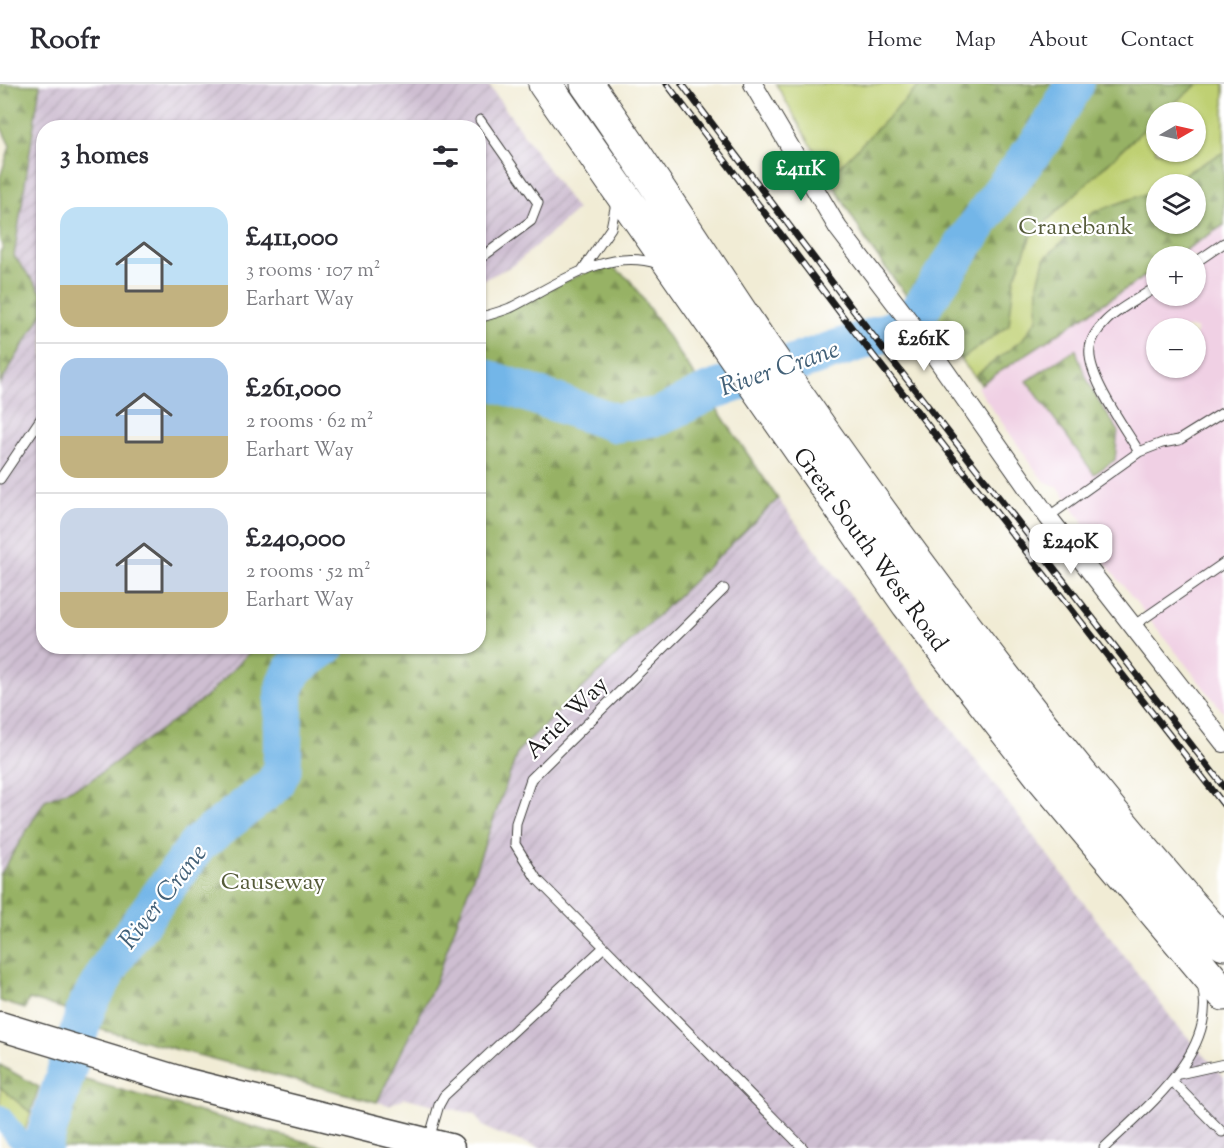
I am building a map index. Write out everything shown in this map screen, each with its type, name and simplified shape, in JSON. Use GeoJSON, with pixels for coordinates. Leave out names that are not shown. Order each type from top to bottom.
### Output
{"type":"FeatureCollection","features":[{"type":"Feature","properties":{"kind":"highway","name":"Great South West Road"},"geometry":{"type":"LineString","coordinates":[[545,84],[678,276],[747,348]]}},
{"type":"Feature","properties":{"kind":"highway","name":"Great South West Road"},"geometry":{"type":"LineString","coordinates":[[587,84],[747,348],[787,404],[872,500],[1067,758],[1224,943]]}},
{"type":"Feature","properties":{"kind":"highway","name":"Great South West Road"},"geometry":{"type":"LineString","coordinates":[[787,404],[845,516],[984,704],[1224,994]]}},
{"type":"Feature","properties":{"kind":"main road"},"geometry":{"type":"LineString","coordinates":[[6,1028],[122,1064],[439,1145]]}},
{"type":"Feature","properties":{"kind":"street"},"geometry":{"type":"LineString","coordinates":[[753,84],[838,228],[925,342],[1048,517],[1224,743]]}},
{"type":"Feature","properties":{"kind":"lane"},"geometry":{"type":"LineString","coordinates":[[486,129],[538,203],[531,221],[486,254]]}},
{"type":"Feature","properties":{"kind":"lane"},"geometry":{"type":"LineString","coordinates":[[584,269],[611,228],[616,210],[607,173]]}},
{"type":"Feature","properties":{"kind":"lane"},"geometry":{"type":"LineString","coordinates":[[1206,255],[1224,243]]}},
{"type":"Feature","properties":{"kind":"lane"},"geometry":{"type":"LineString","coordinates":[[486,316],[507,309],[584,269],[624,260],[641,260],[666,267],[678,276]]}},
{"type":"Feature","properties":{"kind":"lane"},"geometry":{"type":"LineString","coordinates":[[1139,452],[1090,362],[1090,348],[1095,335],[1107,320],[1146,294]]}},
{"type":"Feature","properties":{"kind":"lane"},"geometry":{"type":"LineString","coordinates":[[1048,517],[1139,452],[1162,443],[1179,440],[1224,412]]}},
{"type":"Feature","properties":{"kind":"lane"},"geometry":{"type":"LineString","coordinates":[[0,479],[36,426]]}},
{"type":"Feature","properties":{"kind":"lane"},"geometry":{"type":"LineString","coordinates":[[1133,626],[1224,563]]}},
{"type":"Feature","properties":{"kind":"lane","name":"Ariel Way"},"geometry":{"type":"LineString","coordinates":[[724,590],[531,779],[516,823],[515,844],[536,878],[803,1148]]}},
{"type":"Feature","properties":{"kind":"lane"},"geometry":{"type":"LineString","coordinates":[[439,1145],[439,1105],[444,1096],[604,947]]}},
{"type":"Feature","properties":{"kind":"lane"},"geometry":{"type":"LineString","coordinates":[[1104,1148],[1176,1078],[1199,1032],[1206,1006],[1192,957]]}},
{"type":"Feature","properties":{"kind":"lane"},"geometry":{"type":"LineString","coordinates":[[1176,1078],[1224,1064]]}},
{"type":"Feature","properties":{"kind":"lane"},"geometry":{"type":"LineString","coordinates":[[1176,1078],[1222,1132]]}},
{"type":"Feature","properties":{"kind":"shaded area"},"geometry":{"type":"Polygon","coordinates":[[[39,84],[488,84],[577,210],[514,265],[486,279],[486,120],[36,120],[36,285],[14,256],[39,84]]]}},
{"type":"Feature","properties":{"kind":"shaded area"},"geometry":{"type":"Polygon","coordinates":[[[1224,225],[1224,713],[1095,550],[1085,534],[1081,519],[1058,487],[1046,482],[1039,475],[977,387],[1146,276],[1146,306],[1206,306],[1206,246],[1191,246],[1224,225]]]}},
{"type":"Feature","properties":{"kind":"shaded area"},"geometry":{"type":"Polygon","coordinates":[[[36,324],[36,654],[248,654],[206,697],[88,782],[45,800],[0,875],[0,384],[36,324]]]}},
{"type":"Feature","properties":{"kind":"shaded area"},"geometry":{"type":"Polygon","coordinates":[[[778,499],[1175,1023],[1224,1077],[1224,1148],[540,1148],[496,1133],[483,1126],[474,1114],[405,1098],[389,1105],[377,1102],[435,983],[518,751],[778,499]]]}},
{"type":"Feature","properties":{"kind":"green space"},"geometry":{"type":"Polygon","coordinates":[[[0,84],[40,85],[14,256],[36,285],[36,324],[0,384],[0,252],[3,247],[0,241],[0,177],[10,146],[0,125],[0,84]]]}},
{"type":"Feature","properties":{"kind":"green space","name":"Cranebank"},"geometry":{"type":"Polygon","coordinates":[[[776,84],[1224,84],[1224,225],[1191,246],[1146,246],[1146,276],[981,384],[912,303],[868,244],[776,84]]]}},
{"type":"Feature","properties":{"kind":"green space"},"geometry":{"type":"Polygon","coordinates":[[[921,84],[1198,84],[1176,102],[1146,102],[1146,127],[1031,236],[1014,279],[1009,325],[962,359],[912,303],[868,244],[829,177],[921,84]]]}},
{"type":"Feature","properties":{"kind":"green space"},"geometry":{"type":"Polygon","coordinates":[[[1224,152],[1224,225],[1191,246],[1146,246],[1146,276],[981,384],[976,375],[1022,340],[1037,319],[1038,284],[1044,259],[1094,212],[1146,194],[1146,234],[1206,234],[1206,174],[1184,174],[1224,152]]]}},
{"type":"Feature","properties":{"kind":"green space","name":"Causeway"},"geometry":{"type":"Polygon","coordinates":[[[608,263],[630,280],[778,499],[518,751],[435,983],[377,1102],[91,1027],[93,1017],[29,999],[25,1009],[0,1001],[0,875],[45,800],[88,782],[206,697],[248,654],[486,654],[486,315],[608,263]]]}},
{"type":"Feature","properties":{"kind":"green space"},"geometry":{"type":"Polygon","coordinates":[[[1076,349],[1088,381],[1118,430],[1115,460],[1094,474],[1027,381],[1076,349]]]}},
{"type":"Feature","properties":{"kind":"green space"},"geometry":{"type":"Polygon","coordinates":[[[0,1065],[39,1087],[31,1113],[0,1087],[0,1065]]]}},
{"type":"Feature","properties":{"kind":"green space"},"geometry":{"type":"Polygon","coordinates":[[[82,1079],[328,1148],[60,1148],[82,1079]]]}},
{"type":"Feature","properties":{"kind":"green space"},"geometry":{"type":"Polygon","coordinates":[[[0,1087],[31,1113],[25,1131],[0,1108],[0,1087]]]}},
{"type":"Feature","properties":{"kind":"waterway","name":"River Crane"},"geometry":{"type":"LineString","coordinates":[[486,379],[616,423],[660,416],[708,392],[885,333],[904,324],[919,311],[992,204],[1045,135],[1075,84]]}},
{"type":"Feature","properties":{"kind":"waterway","name":"River Crane"},"geometry":{"type":"LineString","coordinates":[[42,1148],[87,1006],[116,956],[198,844],[275,784],[282,770],[284,690],[293,669],[315,654]]}},
{"type":"Feature","properties":{"kind":"waterway"},"geometry":{"type":"LineString","coordinates":[[0,1116],[17,1137]]}},
{"type":"Feature","properties":{"kind":"railway"},"geometry":{"type":"LineString","coordinates":[[667,84],[844,318],[1224,805]]}},
{"type":"Feature","properties":{"kind":"railway"},"geometry":{"type":"LineString","coordinates":[[682,84],[853,310],[1224,787]]}}]}
